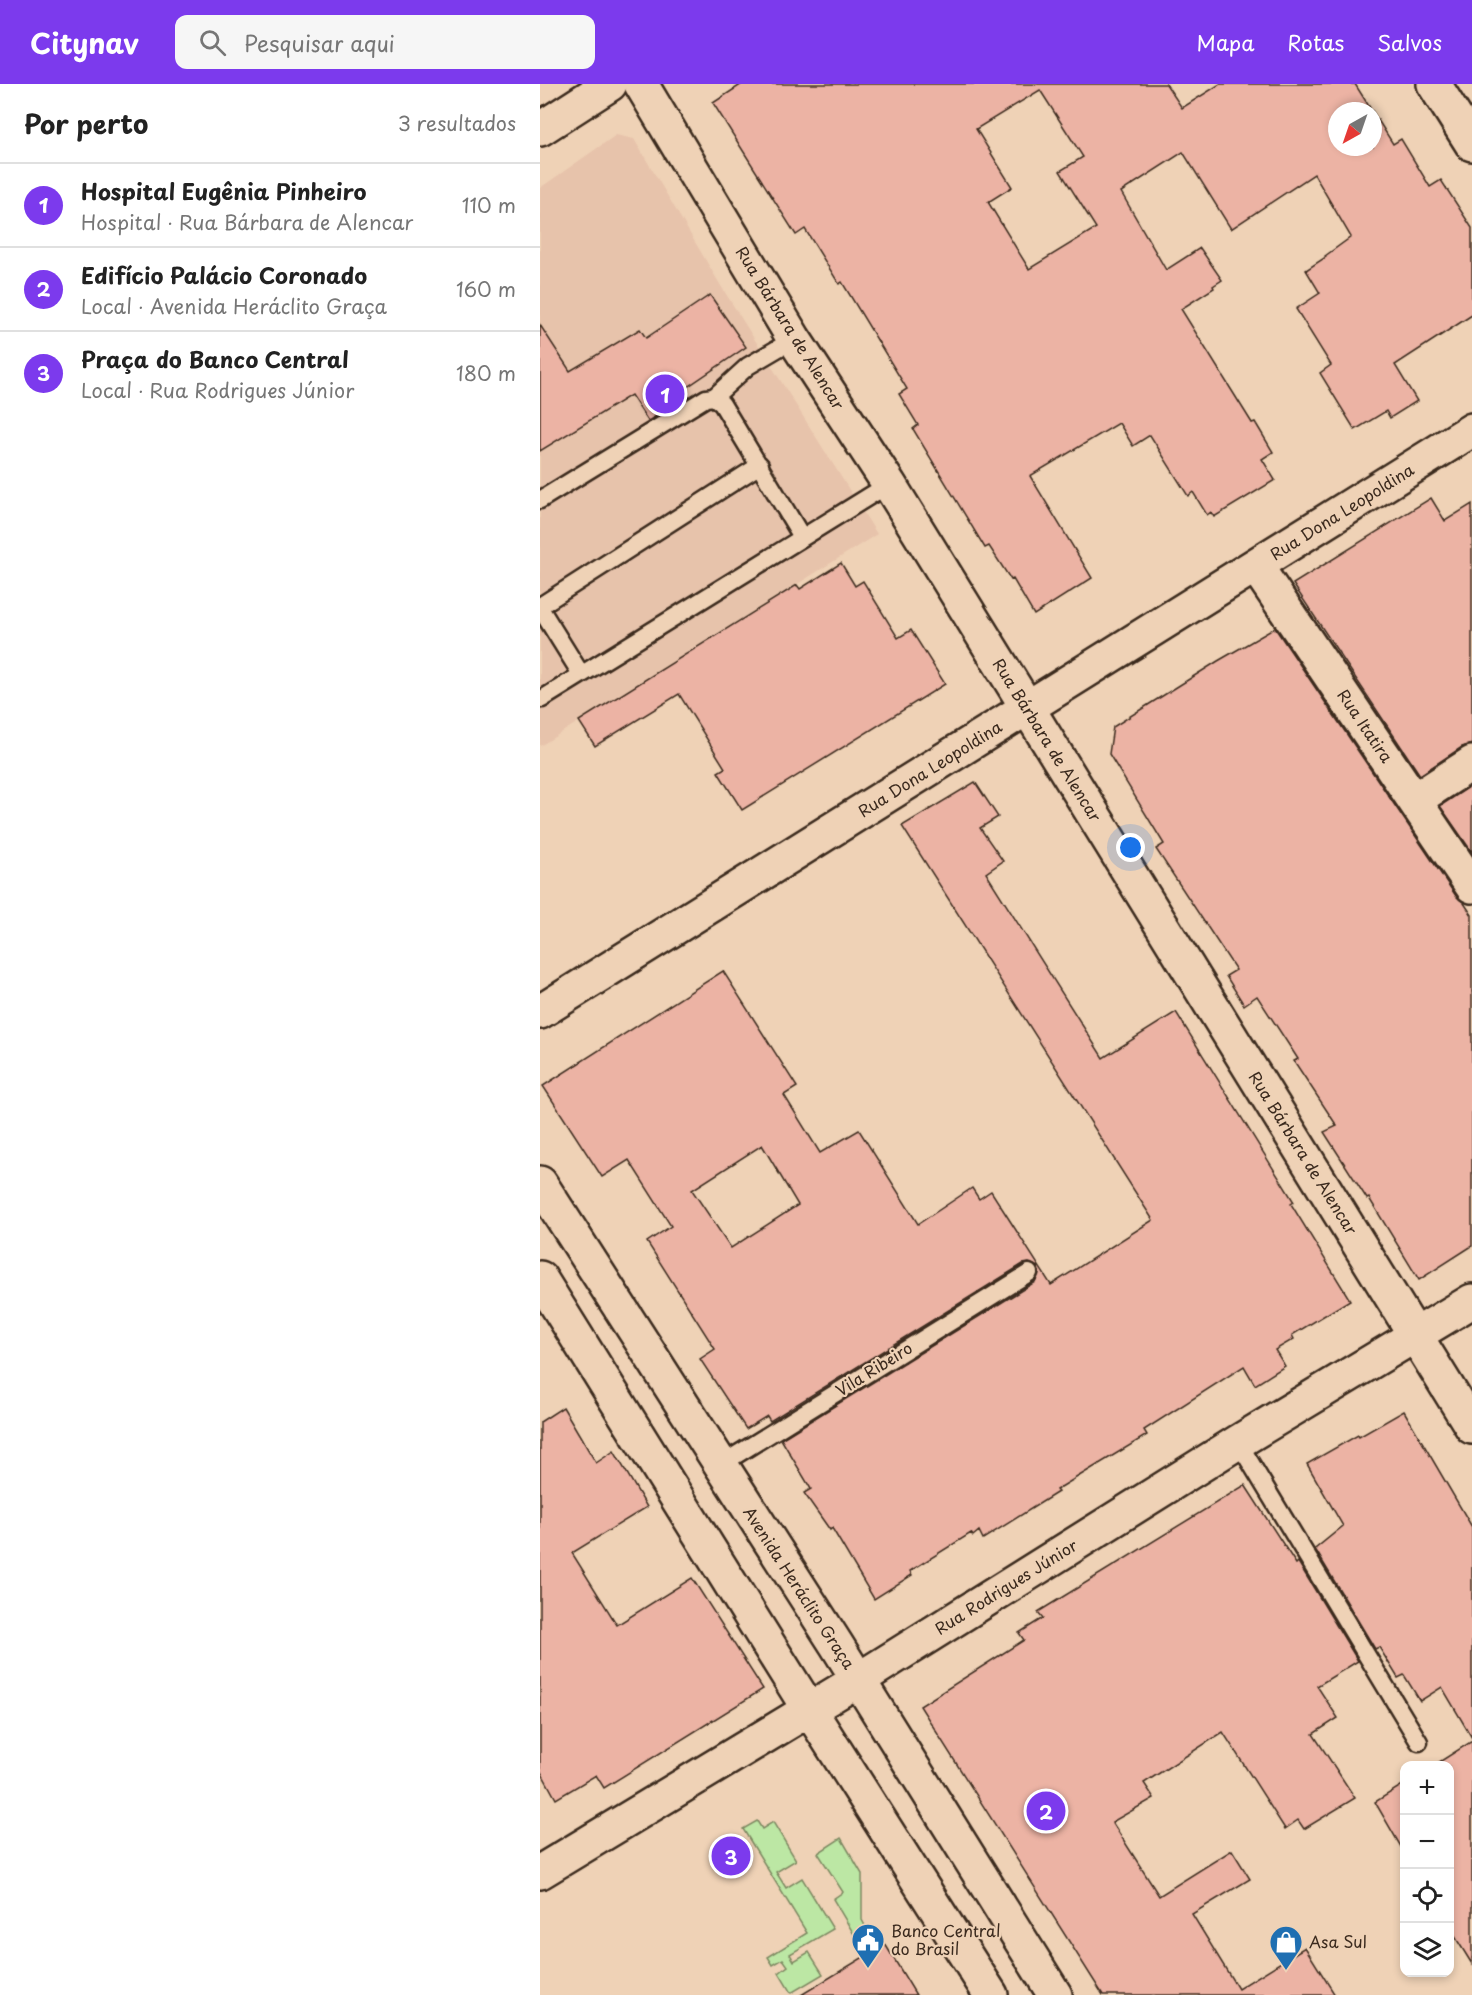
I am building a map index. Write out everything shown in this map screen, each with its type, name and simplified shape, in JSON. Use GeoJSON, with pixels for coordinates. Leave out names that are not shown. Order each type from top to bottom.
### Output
{"type":"FeatureCollection","features":[{"type":"Feature","properties":{"kind":"street"},"geometry":{"type":"LineString","coordinates":[[540,129],[610,84]]}},
{"type":"Feature","properties":{"kind":"street","name":"Rua Bárbara de Alencar"},"geometry":{"type":"LineString","coordinates":[[641,84],[794,339],[889,484],[1472,1427]]}},
{"type":"Feature","properties":{"kind":"street"},"geometry":{"type":"LineString","coordinates":[[1434,84],[1472,144]]}},
{"type":"Feature","properties":{"kind":"street","name":"Rua Dona Leopoldina"},"geometry":{"type":"LineString","coordinates":[[540,1012],[1472,430]]}},
{"type":"Feature","properties":{"kind":"street","name":"Rua Itatira"},"geometry":{"type":"LineString","coordinates":[[1256,566],[1472,886]]}},
{"type":"Feature","properties":{"kind":"street"},"geometry":{"type":"LineString","coordinates":[[1415,800],[1472,763]]}},
{"type":"Feature","properties":{"kind":"street","name":"Avenida Heráclito Graça"},"geometry":{"type":"LineString","coordinates":[[540,1183],[858,1680],[1055,1995]]}},
{"type":"Feature","properties":{"kind":"street"},"geometry":{"type":"LineString","coordinates":[[540,1278],[992,1995]]}},
{"type":"Feature","properties":{"kind":"street","name":"Rua Rodrigues Júnior"},"geometry":{"type":"LineString","coordinates":[[540,1872],[858,1680],[1238,1442],[1472,1301]]}},
{"type":"Feature","properties":{"kind":"lane"},"geometry":{"type":"LineString","coordinates":[[540,500],[706,398],[714,397],[748,366],[794,339]]}},
{"type":"Feature","properties":{"kind":"lane"},"geometry":{"type":"LineString","coordinates":[[714,397],[722,404],[802,537]]}},
{"type":"Feature","properties":{"kind":"lane"},"geometry":{"type":"LineString","coordinates":[[581,674],[540,607],[760,465]]}},
{"type":"Feature","properties":{"kind":"lane"},"geometry":{"type":"LineString","coordinates":[[542,699],[889,484]]}},
{"type":"Feature","properties":{"kind":"lane","name":"Vila Ribeiro"},"geometry":{"type":"LineString","coordinates":[[720,1465],[1029,1273]]}},
{"type":"Feature","properties":{"kind":"lane"},"geometry":{"type":"LineString","coordinates":[[1238,1442],[1419,1742]]}},
{"type":"Feature","properties":{"kind":"shaded area"},"geometry":{"type":"Polygon","coordinates":[[[616,135],[634,139],[721,286],[877,534],[540,746],[540,188],[616,135]]]}},
{"type":"Feature","properties":{"kind":"green space"},"geometry":{"type":"Polygon","coordinates":[[[757,1821],[762,1829],[773,1822],[796,1860],[776,1872],[786,1888],[802,1878],[833,1929],[790,1954],[794,1961],[809,1952],[823,1974],[791,1993],[779,1973],[788,1966],[783,1959],[773,1965],[768,1957],[807,1933],[743,1829],[757,1821]]]}},
{"type":"Feature","properties":{"kind":"green space"},"geometry":{"type":"Polygon","coordinates":[[[841,1838],[862,1874],[862,1920],[869,1933],[858,1941],[833,1899],[843,1892],[818,1853],[841,1838]]]}},
{"type":"Feature","properties":{"kind":"building"},"geometry":{"type":"Polygon","coordinates":[[[742,84],[1166,84],[1182,108],[1220,84],[1355,84],[1366,102],[1328,102],[1328,156],[1382,156],[1382,126],[1393,144],[1401,139],[1430,187],[1441,180],[1472,228],[1472,315],[1395,365],[1417,401],[1390,418],[1386,411],[1355,430],[1320,373],[1331,365],[1296,309],[1320,293],[1306,270],[1351,237],[1314,174],[1231,229],[1183,152],[1121,192],[1166,270],[1200,248],[1222,280],[1213,286],[1214,288],[1181,309],[1252,423],[1255,422],[1273,452],[1262,459],[1275,480],[1214,517],[1211,512],[1207,515],[1193,492],[1188,496],[1150,435],[1133,446],[1119,423],[1030,476],[1092,578],[1034,615],[1013,579],[1011,580],[989,546],[985,548],[913,429],[918,425],[899,394],[907,389],[842,282],[839,284],[805,229],[796,235],[713,103],[742,84]],[[1040,90],[976,129],[1012,187],[988,202],[1029,269],[1096,228],[1060,171],[1083,157],[1040,90]]]}},
{"type":"Feature","properties":{"kind":"building"},"geometry":{"type":"Polygon","coordinates":[[[710,295],[746,347],[680,392],[685,399],[648,421],[631,395],[540,451],[540,325],[570,371],[640,329],[646,338],[710,295]]]}},
{"type":"Feature","properties":{"kind":"building"},"geometry":{"type":"Polygon","coordinates":[[[1431,498],[1445,521],[1472,504],[1472,744],[1462,747],[1420,775],[1293,584],[1431,498]]]}},
{"type":"Feature","properties":{"kind":"building"},"geometry":{"type":"Polygon","coordinates":[[[841,563],[855,586],[863,581],[898,638],[911,630],[945,684],[742,810],[718,772],[725,768],[679,694],[595,746],[579,721],[797,585],[800,589],[841,563]]]}},
{"type":"Feature","properties":{"kind":"building"},"geometry":{"type":"Polygon","coordinates":[[[1275,628],[1456,896],[1472,915],[1472,1246],[1419,1280],[1369,1198],[1367,1199],[1324,1132],[1337,1126],[1294,1061],[1298,1059],[1257,996],[1244,1005],[1226,976],[1236,970],[1156,849],[1164,844],[1109,754],[1113,727],[1275,628]]]}},
{"type":"Feature","properties":{"kind":"building"},"geometry":{"type":"Polygon","coordinates":[[[975,782],[998,817],[980,828],[1003,861],[986,873],[1103,1058],[1176,1012],[1294,1202],[1291,1204],[1350,1300],[1292,1335],[1294,1339],[1275,1350],[1285,1366],[1255,1385],[1244,1366],[1144,1430],[1147,1435],[1056,1490],[1058,1492],[983,1539],[979,1531],[973,1536],[971,1533],[910,1571],[912,1575],[874,1599],[832,1528],[830,1530],[804,1493],[811,1489],[781,1439],[1035,1282],[1039,1273],[1038,1267],[1029,1263],[1023,1264],[770,1421],[767,1416],[746,1429],[700,1359],[715,1349],[647,1242],[671,1226],[629,1160],[602,1177],[543,1086],[723,971],[797,1087],[784,1095],[820,1153],[859,1130],[918,1224],[972,1188],[979,1199],[991,1191],[1051,1285],[1153,1220],[902,826],[975,782]],[[762,1145],[692,1190],[731,1248],[798,1205],[762,1145]]]}},
{"type":"Feature","properties":{"kind":"building"},"geometry":{"type":"Polygon","coordinates":[[[1472,785],[1472,852],[1440,806],[1472,785]]]}},
{"type":"Feature","properties":{"kind":"building"},"geometry":{"type":"Polygon","coordinates":[[[563,1407],[596,1463],[614,1451],[647,1507],[572,1553],[617,1625],[692,1578],[763,1689],[604,1788],[596,1775],[556,1799],[540,1770],[540,1422],[563,1407]]]}},
{"type":"Feature","properties":{"kind":"building"},"geometry":{"type":"Polygon","coordinates":[[[1404,1411],[1472,1527],[1472,1738],[1442,1687],[1420,1701],[1404,1675],[1398,1678],[1379,1647],[1375,1649],[1315,1549],[1343,1526],[1307,1464],[1404,1411]]]}},
{"type":"Feature","properties":{"kind":"building"},"geometry":{"type":"Polygon","coordinates":[[[1245,1485],[1296,1564],[1298,1562],[1358,1661],[1317,1686],[1338,1718],[1313,1734],[1355,1798],[1304,1829],[1298,1820],[1285,1829],[1223,1732],[1144,1783],[1154,1798],[1112,1822],[1159,1896],[1232,1850],[1250,1879],[1192,1914],[1238,1989],[1305,1947],[1335,1995],[1103,1995],[920,1706],[1024,1640],[1019,1633],[1043,1618],[1038,1612],[1245,1485]]]}},
{"type":"Feature","properties":{"kind":"building"},"geometry":{"type":"Polygon","coordinates":[[[1472,1741],[1472,1964],[1454,1935],[1454,1761],[1441,1761],[1472,1741]]]}},
{"type":"Feature","properties":{"kind":"building"},"geometry":{"type":"Polygon","coordinates":[[[1400,1786],[1400,1845],[1375,1802],[1400,1786]]]}},
{"type":"Feature","properties":{"kind":"building","name":"Banco Central do Brasil"},"geometry":{"type":"Polygon","coordinates":[[[885,1944],[916,1995],[801,1995],[885,1944]]]}},
{"type":"Feature","properties":{"kind":"place","name":"Hospital Eugênia Pinheiro"},"geometry":{"type":"Point","coordinates":[665,394]}},
{"type":"Feature","properties":{"kind":"place","name":"Edifício Palácio Coronado"},"geometry":{"type":"Point","coordinates":[1046,1811]}},
{"type":"Feature","properties":{"kind":"place","name":"Praça do Banco Central"},"geometry":{"type":"Point","coordinates":[731,1856]}},
{"type":"Feature","properties":{"kind":"place","name":"Banco Central do Brasil"},"geometry":{"type":"Point","coordinates":[868,1969]}},
{"type":"Feature","properties":{"kind":"place","name":"Asa Sul"},"geometry":{"type":"Point","coordinates":[1286,1971]}}]}
